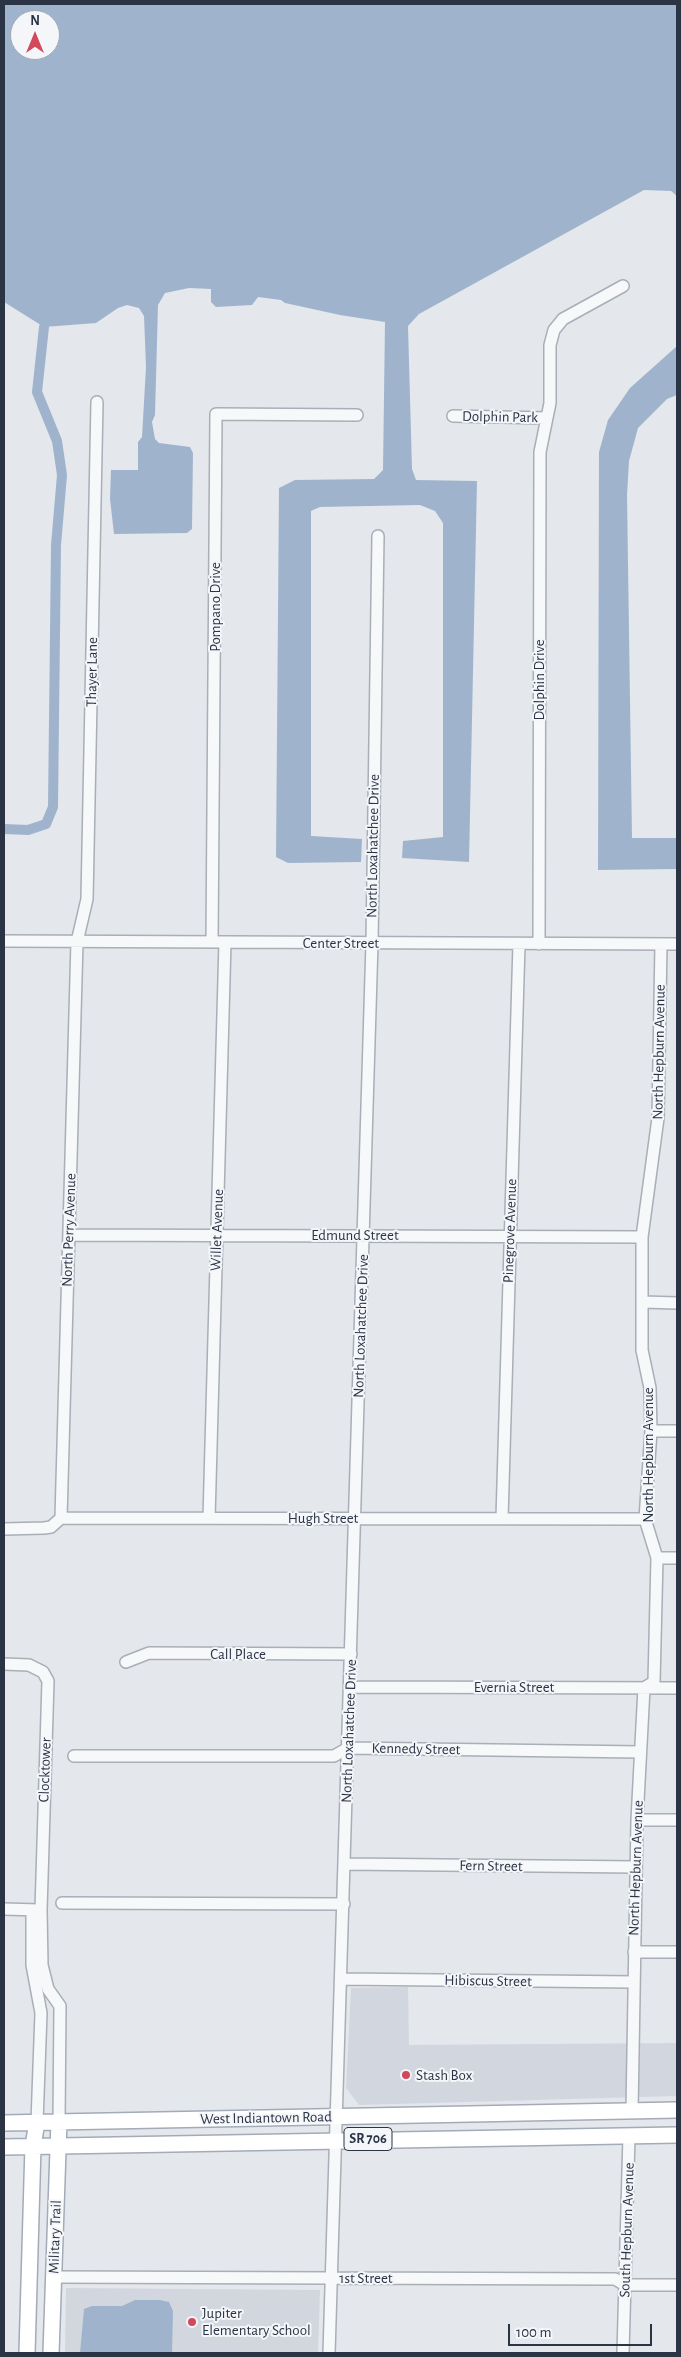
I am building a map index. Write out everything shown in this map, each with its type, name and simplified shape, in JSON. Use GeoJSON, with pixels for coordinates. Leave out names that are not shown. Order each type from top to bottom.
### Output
{"type":"FeatureCollection","features":[{"type":"Feature","properties":{"kind":"main road","name":"West Indiantown Road"},"geometry":{"type":"LineString","coordinates":[[4,2122],[677,2110]]}},
{"type":"Feature","properties":{"kind":"main road","name":"Military Trail"},"geometry":{"type":"LineString","coordinates":[[51,2353],[59,2121]]}},
{"type":"Feature","properties":{"kind":"main road","name":"Military Trail"},"geometry":{"type":"LineString","coordinates":[[27,2353],[33,2146],[37,2122]]}},
{"type":"Feature","properties":{"kind":"main road","name":"West Indiantown Road"},"geometry":{"type":"LineString","coordinates":[[4,2146],[677,2135]]}},
{"type":"Feature","properties":{"kind":"street","name":"Dolphin Drive"},"geometry":{"type":"LineString","coordinates":[[539,944],[540,452],[550,403],[550,345],[554,330],[563,320],[624,286]]}},
{"type":"Feature","properties":{"kind":"street","name":"Thayer Lane"},"geometry":{"type":"LineString","coordinates":[[77,942],[87,899],[97,402]]}},
{"type":"Feature","properties":{"kind":"street","name":"Pompano Drive"},"geometry":{"type":"LineString","coordinates":[[212,942],[216,414],[358,415]]}},
{"type":"Feature","properties":{"kind":"street","name":"Dolphin Park"},"geometry":{"type":"LineString","coordinates":[[453,416],[547,418]]}},
{"type":"Feature","properties":{"kind":"street","name":"North Loxahatchee Drive"},"geometry":{"type":"LineString","coordinates":[[329,2353],[338,2116],[372,943],[378,536]]}},
{"type":"Feature","properties":{"kind":"street","name":"Center Street"},"geometry":{"type":"LineString","coordinates":[[4,941],[677,944]]}},
{"type":"Feature","properties":{"kind":"street","name":"North Perry Avenue"},"geometry":{"type":"LineString","coordinates":[[61,1518],[77,942]]}},
{"type":"Feature","properties":{"kind":"street","name":"Willet Avenue"},"geometry":{"type":"LineString","coordinates":[[208,1518],[225,942]]}},
{"type":"Feature","properties":{"kind":"street","name":"Pinegrove Avenue"},"geometry":{"type":"LineString","coordinates":[[502,1518],[519,944]]}},
{"type":"Feature","properties":{"kind":"street","name":"North Hepburn Avenue"},"geometry":{"type":"LineString","coordinates":[[632,2111],[634,1952],[640,1752],[644,1688],[654,1682],[657,1558],[645,1519],[651,1431],[650,1388],[642,1350],[642,1237],[658,1118],[661,944]]}},
{"type":"Feature","properties":{"kind":"street","name":"Edmund Street"},"geometry":{"type":"LineString","coordinates":[[69,1234],[642,1237]]}},
{"type":"Feature","properties":{"kind":"street"},"geometry":{"type":"LineString","coordinates":[[643,1302],[677,1303]]}},
{"type":"Feature","properties":{"kind":"street"},"geometry":{"type":"LineString","coordinates":[[651,1431],[677,1431]]}},
{"type":"Feature","properties":{"kind":"street","name":"Hugh Street"},"geometry":{"type":"LineString","coordinates":[[4,1529],[44,1528],[51,1526],[61,1518],[645,1519]]}},
{"type":"Feature","properties":{"kind":"street"},"geometry":{"type":"LineString","coordinates":[[657,1558],[677,1558]]}},
{"type":"Feature","properties":{"kind":"street","name":"Call Place"},"geometry":{"type":"LineString","coordinates":[[126,1662],[149,1654],[351,1654]]}},
{"type":"Feature","properties":{"kind":"street","name":"Clocktower"},"geometry":{"type":"LineString","coordinates":[[4,1664],[29,1665],[43,1672],[48,1681],[37,1910],[32,1964],[41,2013],[37,2122]]}},
{"type":"Feature","properties":{"kind":"street","name":"Evernia Street"},"geometry":{"type":"LineString","coordinates":[[350,1687],[677,1688]]}},
{"type":"Feature","properties":{"kind":"street","name":"Kennedy Street"},"geometry":{"type":"LineString","coordinates":[[74,1756],[334,1756],[348,1748],[640,1752]]}},
{"type":"Feature","properties":{"kind":"street"},"geometry":{"type":"LineString","coordinates":[[637,1820],[677,1820]]}},
{"type":"Feature","properties":{"kind":"street","name":"Fern Street"},"geometry":{"type":"LineString","coordinates":[[345,1864],[636,1868]]}},
{"type":"Feature","properties":{"kind":"street"},"geometry":{"type":"LineString","coordinates":[[62,1903],[344,1904]]}},
{"type":"Feature","properties":{"kind":"street"},"geometry":{"type":"LineString","coordinates":[[4,1909],[37,1910]]}},
{"type":"Feature","properties":{"kind":"street","name":"Clocktower"},"geometry":{"type":"LineString","coordinates":[[37,1910],[42,1965],[48,1989],[60,2006],[59,2121]]}},
{"type":"Feature","properties":{"kind":"street"},"geometry":{"type":"LineString","coordinates":[[634,1952],[677,1952]]}},
{"type":"Feature","properties":{"kind":"street","name":"Hibiscus Street"},"geometry":{"type":"LineString","coordinates":[[342,1979],[634,1982]]}},
{"type":"Feature","properties":{"kind":"street","name":"South Hepburn Avenue"},"geometry":{"type":"LineString","coordinates":[[623,2353],[630,2136]]}},
{"type":"Feature","properties":{"kind":"street","name":"1st Street"},"geometry":{"type":"LineString","coordinates":[[54,2277],[615,2279],[625,2285],[677,2285]]}},
{"type":"Feature","properties":{"kind":"shaded area"},"geometry":{"type":"Polygon","coordinates":[[[408,1987],[409,2045],[677,2043],[677,2096],[359,2105],[346,2088],[351,1988],[408,1987]]]}},
{"type":"Feature","properties":{"kind":"shaded area","name":"Jupiter Elementary School"},"geometry":{"type":"Polygon","coordinates":[[[66,2288],[320,2290],[318,2353],[65,2353],[66,2288]]]}},
{"type":"Feature","properties":{"kind":"water"},"geometry":{"type":"Polygon","coordinates":[[[4,4],[677,4],[677,196],[671,191],[644,190],[419,314],[408,326],[412,469],[416,480],[477,481],[469,862],[402,858],[403,841],[443,837],[443,523],[435,511],[420,505],[320,507],[311,511],[311,836],[362,839],[361,862],[288,863],[276,857],[279,488],[295,480],[374,479],[383,470],[385,322],[340,315],[285,303],[281,300],[258,297],[252,305],[216,307],[211,302],[211,289],[189,288],[165,293],[158,305],[155,415],[152,422],[155,439],[159,443],[190,447],[193,453],[192,529],[187,533],[114,534],[110,499],[111,470],[138,470],[138,442],[142,437],[146,367],[144,316],[139,308],[127,305],[118,308],[96,323],[44,327],[4,302],[4,4]]]}},
{"type":"Feature","properties":{"kind":"water"},"geometry":{"type":"Polygon","coordinates":[[[677,346],[677,395],[667,399],[638,428],[629,461],[627,495],[632,838],[677,838],[677,869],[598,870],[599,452],[608,420],[630,388],[677,346]]]}},
{"type":"Feature","properties":{"kind":"water"},"geometry":{"type":"Polygon","coordinates":[[[135,2300],[169,2302],[173,2311],[172,2353],[80,2353],[84,2309],[92,2306],[122,2306],[135,2300]]]}},
{"type":"Feature","properties":{"kind":"waterway"},"geometry":{"type":"LineString","coordinates":[[4,829],[28,830],[46,824],[53,807],[56,545],[62,475],[57,441],[37,392],[44,327]]}},
{"type":"Feature","properties":{"kind":"place","name":"Stash Box"},"geometry":{"type":"Point","coordinates":[406,2075]}},
{"type":"Feature","properties":{"kind":"place","name":"Jupiter Elementary School"},"geometry":{"type":"Point","coordinates":[192,2322]}}]}
